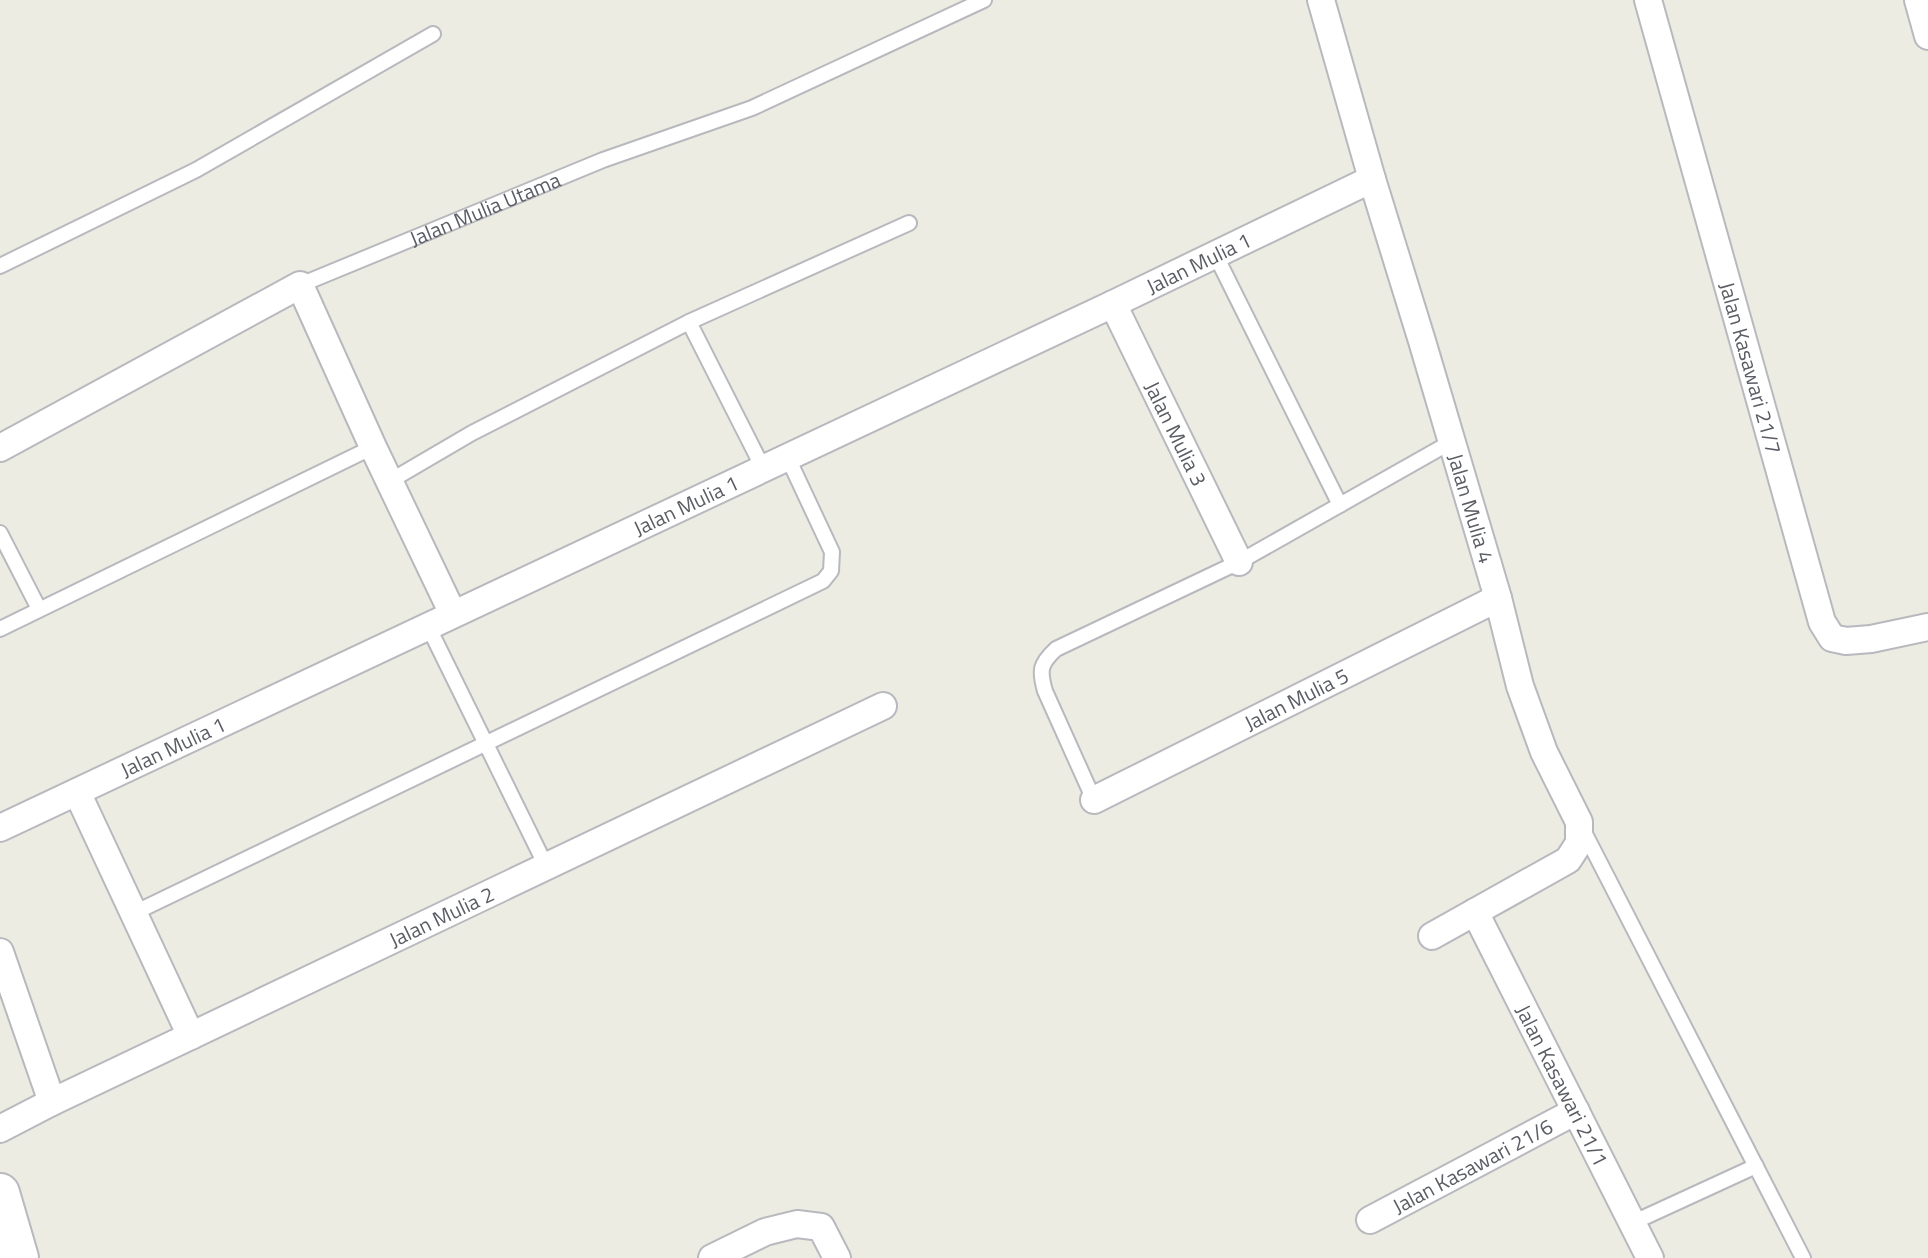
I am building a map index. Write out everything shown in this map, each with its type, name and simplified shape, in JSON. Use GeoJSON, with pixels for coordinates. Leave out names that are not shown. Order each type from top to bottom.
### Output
{"type":"FeatureCollection","features":[{"type":"Feature","properties":{"kind":"street","name":"Jalan Mulia 4"},"geometry":{"type":"LineString","coordinates":[[1321,0],[1371,179],[1498,598],[1520,686],[1544,752],[1579,822]]}},
{"type":"Feature","properties":{"kind":"street","name":"Jalan Kasawari 21/7"},"geometry":{"type":"LineString","coordinates":[[1648,0],[1822,622],[1832,638],[1846,641],[1871,639],[1928,626]]}},
{"type":"Feature","properties":{"kind":"street"},"geometry":{"type":"LineString","coordinates":[[1917,0],[1928,36]]}},
{"type":"Feature","properties":{"kind":"street","name":"Jalan Mulia 1"},"geometry":{"type":"LineString","coordinates":[[0,828],[1371,179]]}},
{"type":"Feature","properties":{"kind":"street"},"geometry":{"type":"LineString","coordinates":[[300,285],[373,447],[453,614]]}},
{"type":"Feature","properties":{"kind":"street","name":"Jalan Mulia Utama"},"geometry":{"type":"LineString","coordinates":[[0,448],[300,285]]}},
{"type":"Feature","properties":{"kind":"street","name":"Jalan Mulia 3"},"geometry":{"type":"LineString","coordinates":[[1113,303],[1239,562]]}},
{"type":"Feature","properties":{"kind":"street","name":"Jalan Mulia 5"},"geometry":{"type":"LineString","coordinates":[[1094,800],[1498,598]]}},
{"type":"Feature","properties":{"kind":"street","name":"Jalan Mulia 2"},"geometry":{"type":"LineString","coordinates":[[0,1129],[883,706]]}},
{"type":"Feature","properties":{"kind":"street"},"geometry":{"type":"LineString","coordinates":[[77,792],[191,1036]]}},
{"type":"Feature","properties":{"kind":"street"},"geometry":{"type":"LineString","coordinates":[[1432,936],[1568,860],[1579,843],[1579,822]]}},
{"type":"Feature","properties":{"kind":"street","name":"Jalan Kasawari 21/1"},"geometry":{"type":"LineString","coordinates":[[1475,912],[1650,1258]]}},
{"type":"Feature","properties":{"kind":"street"},"geometry":{"type":"LineString","coordinates":[[0,953],[52,1102]]}},
{"type":"Feature","properties":{"kind":"street","name":"Jalan Kasawari 21/6"},"geometry":{"type":"LineString","coordinates":[[1370,1220],[1576,1111]]}},
{"type":"Feature","properties":{"kind":"street"},"geometry":{"type":"LineString","coordinates":[[712,1258],[765,1232],[797,1224],[821,1227],[837,1258]]}},
{"type":"Feature","properties":{"kind":"lane","name":"Jalan Mulia Utama"},"geometry":{"type":"LineString","coordinates":[[300,285],[603,160],[752,108],[984,0]]}},
{"type":"Feature","properties":{"kind":"lane"},"geometry":{"type":"LineString","coordinates":[[0,265],[196,170],[433,34]]}},
{"type":"Feature","properties":{"kind":"lane"},"geometry":{"type":"LineString","coordinates":[[390,481],[472,433],[690,322],[909,223]]}},
{"type":"Feature","properties":{"kind":"lane"},"geometry":{"type":"LineString","coordinates":[[1215,254],[1340,505]]}},
{"type":"Feature","properties":{"kind":"lane"},"geometry":{"type":"LineString","coordinates":[[690,322],[763,468]]}},
{"type":"Feature","properties":{"kind":"lane"},"geometry":{"type":"LineString","coordinates":[[1094,800],[1045,691],[1040,675],[1044,660],[1056,649],[1239,562],[1451,442]]}},
{"type":"Feature","properties":{"kind":"lane"},"geometry":{"type":"LineString","coordinates":[[0,629],[373,447]]}},
{"type":"Feature","properties":{"kind":"lane"},"geometry":{"type":"LineString","coordinates":[[134,913],[823,581],[831,571],[832,552],[787,456]]}},
{"type":"Feature","properties":{"kind":"lane"},"geometry":{"type":"LineString","coordinates":[[0,533],[39,610]]}},
{"type":"Feature","properties":{"kind":"lane"},"geometry":{"type":"LineString","coordinates":[[428,626],[546,866]]}},
{"type":"Feature","properties":{"kind":"lane"},"geometry":{"type":"LineString","coordinates":[[1579,822],[1803,1258]]}},
{"type":"Feature","properties":{"kind":"lane"},"geometry":{"type":"LineString","coordinates":[[1632,1223],[1756,1166]]}}]}
